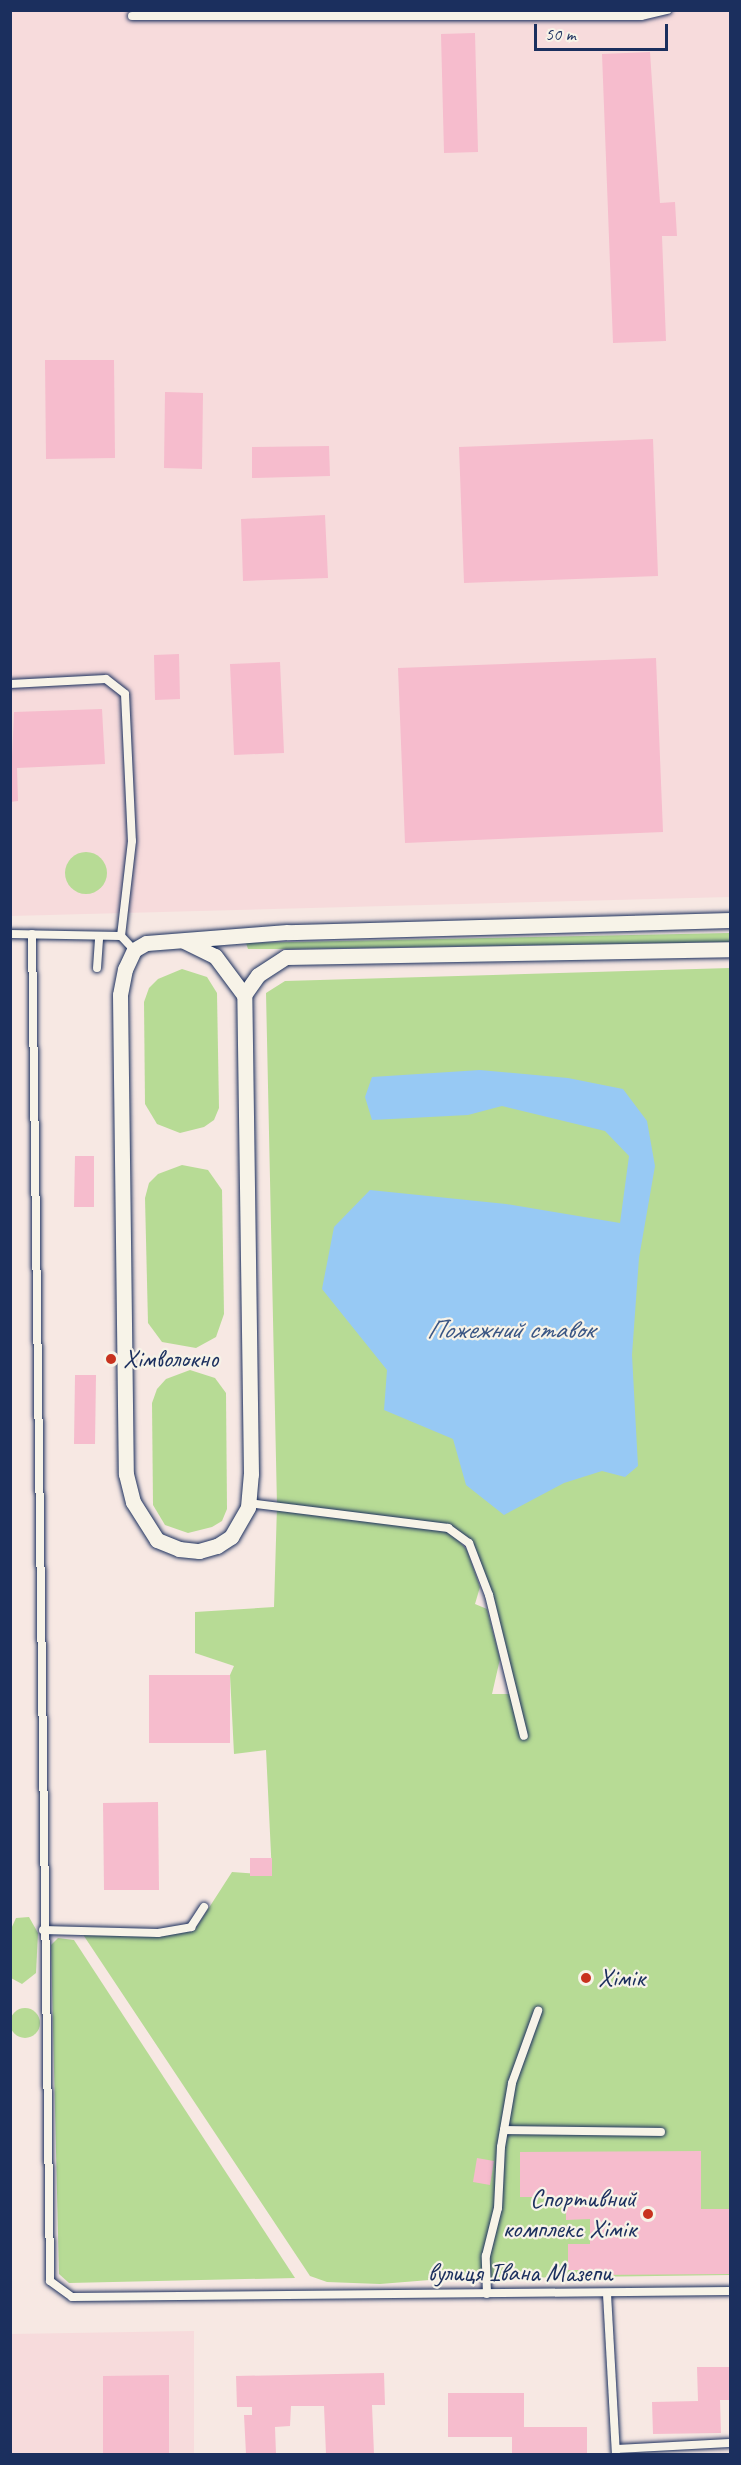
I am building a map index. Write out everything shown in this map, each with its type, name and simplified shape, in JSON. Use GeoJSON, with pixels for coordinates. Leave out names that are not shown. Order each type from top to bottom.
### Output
{"type":"FeatureCollection","features":[{"type":"Feature","properties":{"kind":"street"},"geometry":{"type":"LineString","coordinates":[[184,941],[215,956],[233,975],[244,995],[251,1463],[248,1503],[242,1522],[231,1537],[199,1551],[179,1549],[157,1540],[143,1523],[126,1474],[120,995],[125,969],[134,950],[146,943],[287,932],[730,920]]}},
{"type":"Feature","properties":{"kind":"street"},"geometry":{"type":"LineString","coordinates":[[244,995],[258,975],[286,957],[730,948]]}},
{"type":"Feature","properties":{"kind":"lane"},"geometry":{"type":"LineString","coordinates":[[132,16],[641,16],[667,10]]}},
{"type":"Feature","properties":{"kind":"lane"},"geometry":{"type":"LineString","coordinates":[[10,684],[106,680],[125,694],[132,841],[120,936]]}},
{"type":"Feature","properties":{"kind":"lane"},"geometry":{"type":"LineString","coordinates":[[12,932],[120,936],[134,950]]}},
{"type":"Feature","properties":{"kind":"lane"},"geometry":{"type":"LineString","coordinates":[[32,934],[43,1930],[158,1933],[191,1927],[204,1907]]}},
{"type":"Feature","properties":{"kind":"lane"},"geometry":{"type":"LineString","coordinates":[[97,968],[99,936]]}},
{"type":"Feature","properties":{"kind":"lane"},"geometry":{"type":"LineString","coordinates":[[248,1503],[448,1528],[469,1543],[489,1594],[524,1736]]}},
{"type":"Feature","properties":{"kind":"lane","name":"вулиця Івана Мазепи"},"geometry":{"type":"LineString","coordinates":[[43,1930],[51,2282],[72,2297],[607,2294],[730,2291]]}},
{"type":"Feature","properties":{"kind":"lane"},"geometry":{"type":"LineString","coordinates":[[486,2294],[486,2256],[498,2208],[504,2130],[512,2083],[538,2011]]}},
{"type":"Feature","properties":{"kind":"lane"},"geometry":{"type":"LineString","coordinates":[[504,2130],[661,2132]]}},
{"type":"Feature","properties":{"kind":"lane"},"geometry":{"type":"LineString","coordinates":[[607,2294],[616,2452],[730,2443]]}},
{"type":"Feature","properties":{"kind":"shaded area"},"geometry":{"type":"Polygon","coordinates":[[[10,11],[729,11],[730,897],[11,916],[10,11]]]}},
{"type":"Feature","properties":{"kind":"shaded area"},"geometry":{"type":"Polygon","coordinates":[[[194,2331],[194,2454],[11,2454],[10,2334],[194,2331]]]}},
{"type":"Feature","properties":{"kind":"green space"},"geometry":{"type":"Polygon","coordinates":[[[86,852],[101,858],[107,873],[101,888],[86,894],[71,888],[65,873],[71,858],[86,852]]]}},
{"type":"Feature","properties":{"kind":"green space"},"geometry":{"type":"Polygon","coordinates":[[[730,933],[730,942],[281,949],[248,949],[246,943],[730,933]]]}},
{"type":"Feature","properties":{"kind":"green space"},"geometry":{"type":"Polygon","coordinates":[[[730,968],[730,2275],[442,2279],[380,2284],[327,2282],[310,2276],[82,1933],[156,1936],[194,1931],[232,1872],[272,1875],[266,1750],[234,1754],[230,1675],[234,1666],[195,1653],[195,1612],[274,1607],[277,1506],[266,993],[285,981],[730,968]],[[450,1531],[467,1550],[480,1587],[475,1604],[487,1609],[500,1659],[492,1694],[513,1694],[489,1595],[469,1543],[450,1531]]]}},
{"type":"Feature","properties":{"kind":"green space"},"geometry":{"type":"Polygon","coordinates":[[[182,969],[207,977],[217,993],[219,1108],[214,1120],[204,1127],[180,1133],[157,1124],[145,1104],[144,1002],[149,988],[158,979],[182,969]]]}},
{"type":"Feature","properties":{"kind":"green space"},"geometry":{"type":"Polygon","coordinates":[[[182,1165],[208,1170],[222,1190],[224,1314],[216,1337],[196,1348],[162,1342],[148,1323],[145,1198],[149,1183],[158,1174],[182,1165]]]}},
{"type":"Feature","properties":{"kind":"green space"},"geometry":{"type":"Polygon","coordinates":[[[190,1370],[215,1378],[226,1393],[227,1509],[222,1521],[212,1527],[188,1533],[165,1525],[153,1505],[152,1403],[157,1389],[166,1379],[190,1370]]]}},
{"type":"Feature","properties":{"kind":"green space"},"geometry":{"type":"Polygon","coordinates":[[[29,1917],[38,1933],[36,1973],[22,1984],[11,1978],[11,1929],[16,1918],[29,1917]]]}},
{"type":"Feature","properties":{"kind":"green space"},"geometry":{"type":"Polygon","coordinates":[[[58,1938],[74,1940],[295,2278],[69,2283],[59,2274],[51,1945],[58,1938]]]}},
{"type":"Feature","properties":{"kind":"green space"},"geometry":{"type":"Polygon","coordinates":[[[25,2008],[31,2009],[39,2017],[39,2029],[31,2037],[25,2038],[19,2037],[11,2029],[10,2023],[11,2017],[19,2009],[25,2008]]]}},
{"type":"Feature","properties":{"kind":"water","name":"Пожежний ставок"},"geometry":{"type":"Polygon","coordinates":[[[480,1070],[568,1078],[623,1089],[647,1121],[655,1166],[639,1258],[632,1355],[638,1466],[625,1477],[602,1471],[564,1483],[504,1515],[466,1485],[453,1439],[384,1410],[387,1370],[322,1289],[334,1227],[370,1190],[506,1204],[620,1223],[629,1156],[605,1131],[502,1106],[468,1115],[372,1120],[365,1097],[372,1077],[480,1070]]]}},
{"type":"Feature","properties":{"kind":"building"},"geometry":{"type":"Polygon","coordinates":[[[475,33],[478,152],[444,153],[441,34],[475,33]]]}},
{"type":"Feature","properties":{"kind":"building"},"geometry":{"type":"Polygon","coordinates":[[[650,52],[660,203],[675,202],[677,236],[662,236],[666,341],[613,343],[602,54],[650,52]]]}},
{"type":"Feature","properties":{"kind":"building"},"geometry":{"type":"Polygon","coordinates":[[[45,360],[114,360],[115,458],[46,459],[45,360]]]}},
{"type":"Feature","properties":{"kind":"building"},"geometry":{"type":"Polygon","coordinates":[[[165,392],[203,393],[202,469],[164,468],[165,392]]]}},
{"type":"Feature","properties":{"kind":"building"},"geometry":{"type":"Polygon","coordinates":[[[653,439],[658,576],[464,583],[459,447],[653,439]]]}},
{"type":"Feature","properties":{"kind":"building"},"geometry":{"type":"Polygon","coordinates":[[[329,446],[330,476],[252,478],[252,447],[329,446]]]}},
{"type":"Feature","properties":{"kind":"building"},"geometry":{"type":"Polygon","coordinates":[[[325,515],[328,578],[243,581],[241,519],[325,515]]]}},
{"type":"Feature","properties":{"kind":"building"},"geometry":{"type":"Polygon","coordinates":[[[179,654],[180,699],[155,700],[154,655],[179,654]]]}},
{"type":"Feature","properties":{"kind":"building"},"geometry":{"type":"Polygon","coordinates":[[[656,658],[663,832],[405,843],[398,668],[656,658]]]}},
{"type":"Feature","properties":{"kind":"building"},"geometry":{"type":"Polygon","coordinates":[[[280,662],[284,753],[234,755],[230,664],[280,662]]]}},
{"type":"Feature","properties":{"kind":"building"},"geometry":{"type":"Polygon","coordinates":[[[102,709],[105,764],[17,768],[18,801],[10,802],[14,712],[102,709]]]}},
{"type":"Feature","properties":{"kind":"building"},"geometry":{"type":"Polygon","coordinates":[[[75,1156],[94,1156],[94,1207],[74,1207],[75,1156]]]}},
{"type":"Feature","properties":{"kind":"building"},"geometry":{"type":"Polygon","coordinates":[[[75,1375],[96,1375],[95,1444],[74,1444],[75,1375]]]}},
{"type":"Feature","properties":{"kind":"building"},"geometry":{"type":"Polygon","coordinates":[[[149,1675],[230,1675],[230,1743],[149,1743],[149,1675]]]}},
{"type":"Feature","properties":{"kind":"building"},"geometry":{"type":"Polygon","coordinates":[[[158,1802],[159,1890],[104,1890],[103,1803],[158,1802]]]}},
{"type":"Feature","properties":{"kind":"building"},"geometry":{"type":"Polygon","coordinates":[[[250,1858],[272,1858],[272,1876],[250,1876],[250,1858]]]}},
{"type":"Feature","properties":{"kind":"building","name":"Спортивний комплекс Хімік"},"geometry":{"type":"Polygon","coordinates":[[[701,2151],[701,2209],[730,2209],[730,2274],[591,2275],[591,2270],[568,2270],[568,2244],[590,2244],[590,2219],[566,2220],[566,2197],[520,2197],[520,2152],[701,2151]]]}},
{"type":"Feature","properties":{"kind":"building"},"geometry":{"type":"Polygon","coordinates":[[[477,2158],[494,2161],[490,2185],[473,2182],[477,2158]]]}},
{"type":"Feature","properties":{"kind":"building"},"geometry":{"type":"Polygon","coordinates":[[[697,2367],[730,2367],[730,2400],[720,2400],[721,2433],[653,2434],[652,2402],[698,2401],[697,2367]]]}},
{"type":"Feature","properties":{"kind":"building"},"geometry":{"type":"Polygon","coordinates":[[[384,2373],[385,2405],[372,2405],[374,2454],[326,2454],[324,2406],[291,2406],[290,2426],[275,2427],[276,2454],[246,2454],[244,2415],[252,2415],[252,2407],[237,2407],[236,2376],[384,2373]]]}},
{"type":"Feature","properties":{"kind":"building"},"geometry":{"type":"Polygon","coordinates":[[[169,2375],[169,2454],[103,2454],[103,2376],[169,2375]]]}},
{"type":"Feature","properties":{"kind":"building"},"geometry":{"type":"Polygon","coordinates":[[[448,2393],[524,2393],[524,2427],[587,2427],[587,2454],[512,2454],[512,2437],[448,2437],[448,2393]]]}},
{"type":"Feature","properties":{"kind":"place","name":"Хімволокно"},"geometry":{"type":"Point","coordinates":[111,1359]}},
{"type":"Feature","properties":{"kind":"place","name":"Хімік"},"geometry":{"type":"Point","coordinates":[586,1978]}},
{"type":"Feature","properties":{"kind":"place","name":"Спортивний комплекс Хімік"},"geometry":{"type":"Point","coordinates":[648,2214]}}]}
